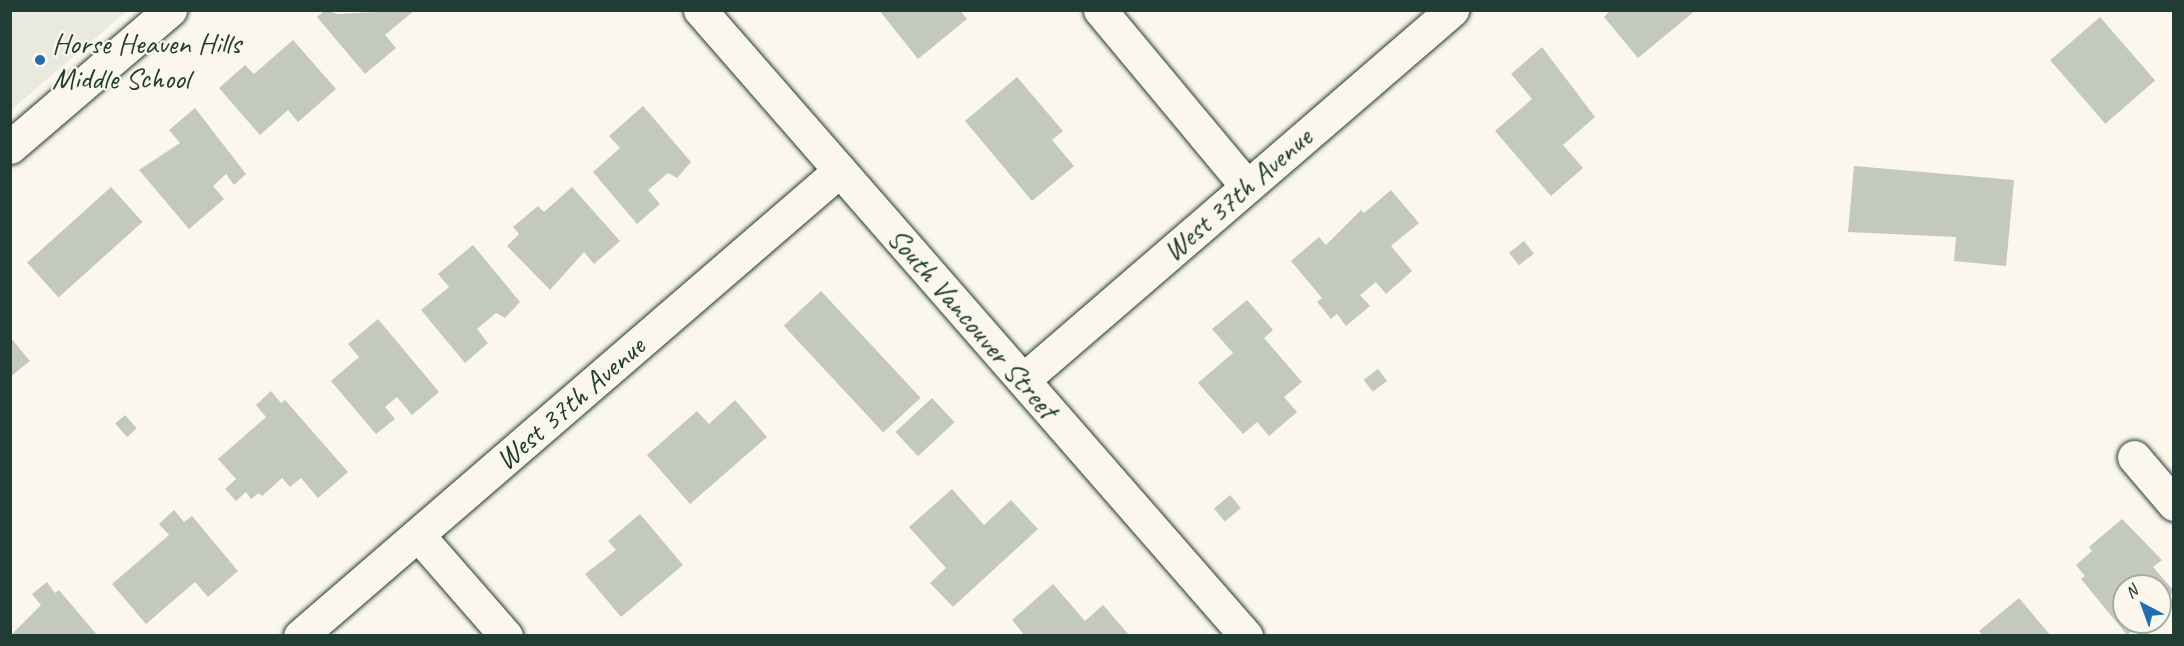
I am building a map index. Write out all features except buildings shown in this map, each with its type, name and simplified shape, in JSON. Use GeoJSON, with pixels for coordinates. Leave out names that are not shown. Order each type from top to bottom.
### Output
{"type":"FeatureCollection","features":[{"type":"Feature","properties":{"kind":"street"},"geometry":{"type":"LineString","coordinates":[[10,147],[170,10]]}},
{"type":"Feature","properties":{"kind":"street","name":"South Vancouver Street"},"geometry":{"type":"LineString","coordinates":[[700,10],[1246,636]]}},
{"type":"Feature","properties":{"kind":"street"},"geometry":{"type":"LineString","coordinates":[[1100,10],[1246,185]]}},
{"type":"Feature","properties":{"kind":"street","name":"West 37th Avenue"},"geometry":{"type":"LineString","coordinates":[[1023,380],[1246,185],[1452,10]]}},
{"type":"Feature","properties":{"kind":"street","name":"West 37th Avenue"},"geometry":{"type":"LineString","coordinates":[[300,636],[840,170]]}},
{"type":"Feature","properties":{"kind":"street"},"geometry":{"type":"LineString","coordinates":[[2134,458],[2174,504]]}},
{"type":"Feature","properties":{"kind":"street"},"geometry":{"type":"LineString","coordinates":[[418,535],[506,636]]}},
{"type":"Feature","properties":{"kind":"shaded area","name":"Horse Heaven Hills Middle School"},"geometry":{"type":"Polygon","coordinates":[[[11,10],[127,10],[127,11],[11,110],[11,10]]]}},
{"type":"Feature","properties":{"kind":"place","name":"Horse Heaven Hills Middle School"},"geometry":{"type":"Point","coordinates":[40,60]}}]}
